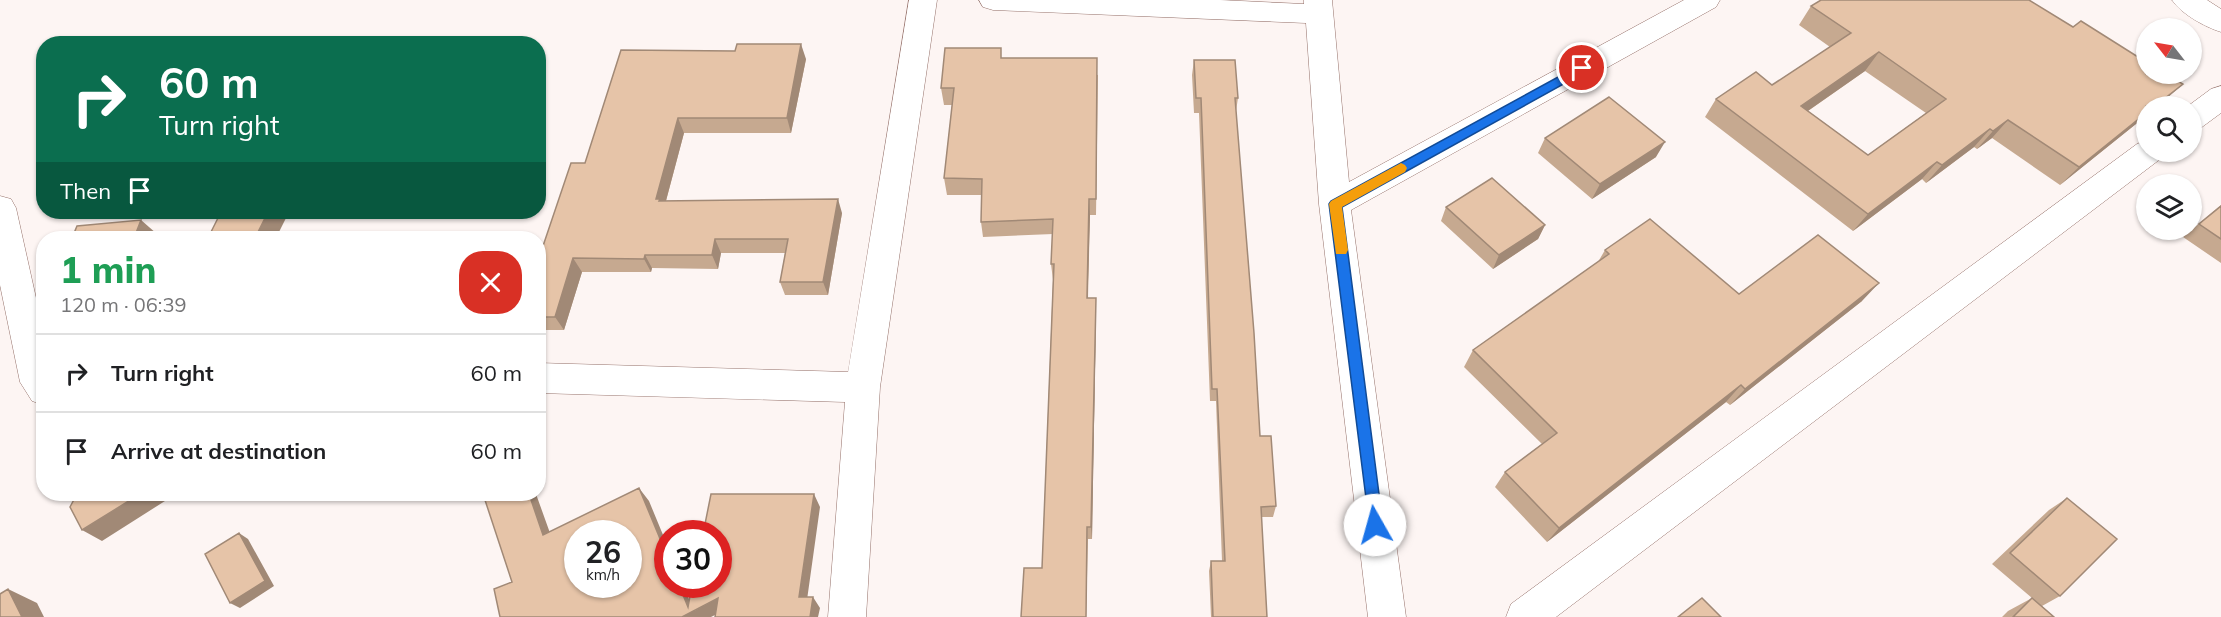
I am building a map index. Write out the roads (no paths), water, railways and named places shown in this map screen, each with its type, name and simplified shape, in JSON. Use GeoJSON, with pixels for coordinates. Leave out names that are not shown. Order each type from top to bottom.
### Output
{"type":"FeatureCollection","features":[{"type":"Feature","properties":{"kind":"street"},"geometry":{"type":"LineString","coordinates":[[847,617],[863,387],[923,0]]}},
{"type":"Feature","properties":{"kind":"street"},"geometry":{"type":"LineString","coordinates":[[993,0],[1318,7],[1335,204],[1387,617]]}},
{"type":"Feature","properties":{"kind":"street"},"geometry":{"type":"LineString","coordinates":[[1335,204],[1706,0]]}},
{"type":"Feature","properties":{"kind":"street"},"geometry":{"type":"LineString","coordinates":[[2186,0],[2221,22]]}},
{"type":"Feature","properties":{"kind":"street"},"geometry":{"type":"LineString","coordinates":[[2202,111],[2221,97]]}},
{"type":"Feature","properties":{"kind":"street"},"geometry":{"type":"LineString","coordinates":[[1525,617],[2136,161]]}},
{"type":"Feature","properties":{"kind":"street"},"geometry":{"type":"LineString","coordinates":[[0,208],[36,377]]}},
{"type":"Feature","properties":{"kind":"street"},"geometry":{"type":"LineString","coordinates":[[546,378],[863,387]]}}]}
